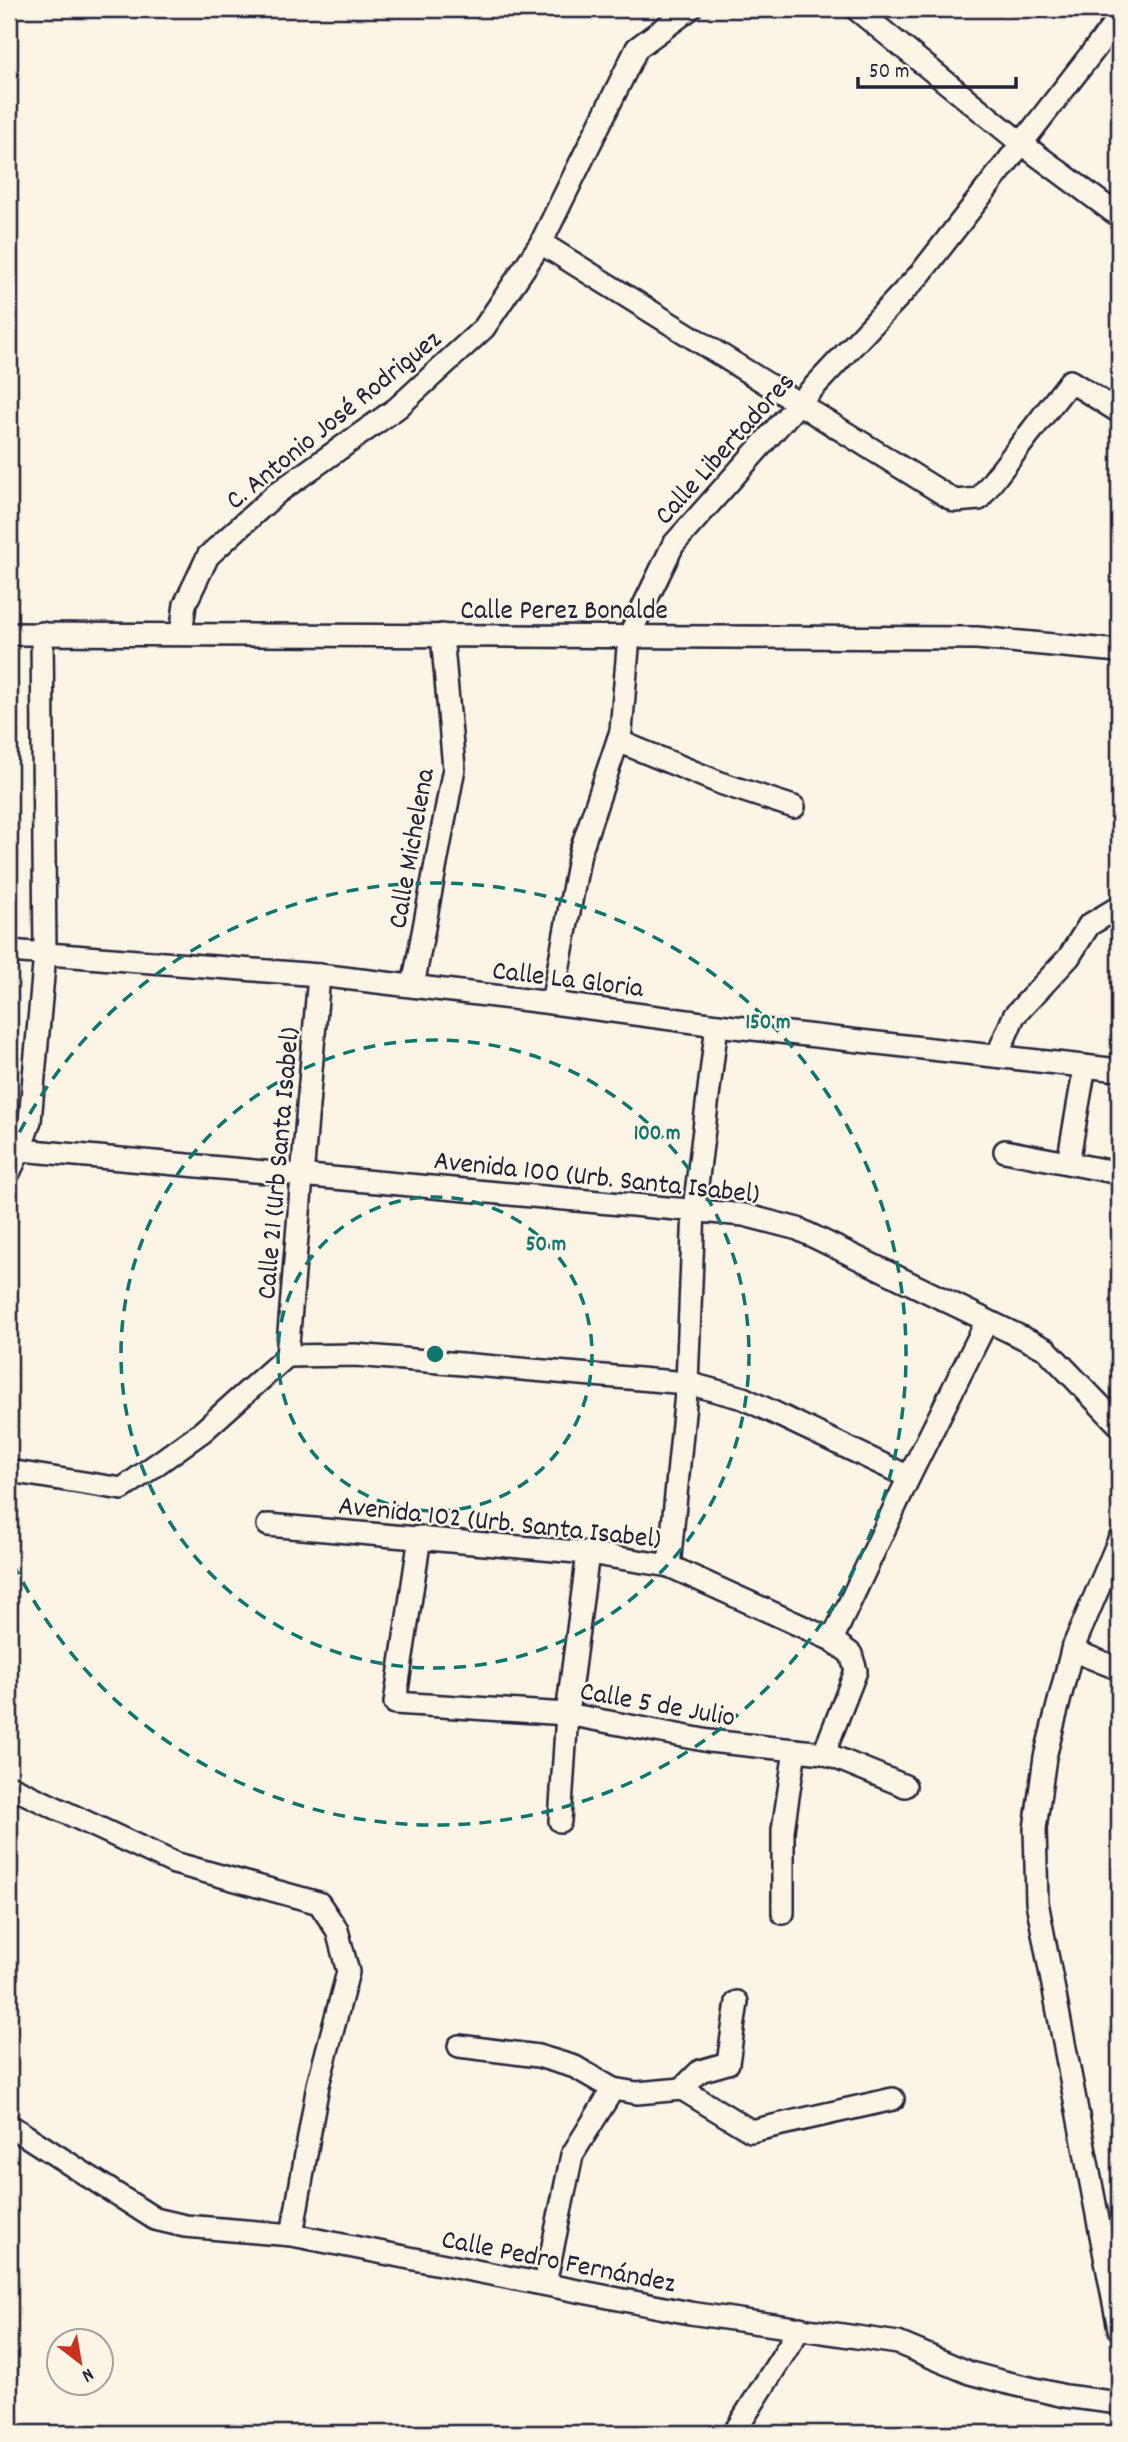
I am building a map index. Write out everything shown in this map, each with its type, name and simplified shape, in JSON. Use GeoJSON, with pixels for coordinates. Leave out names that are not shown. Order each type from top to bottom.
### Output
{"type":"FeatureCollection","features":[{"type":"Feature","properties":{"kind":"street","name":"C. Antonio José Rodriguez"},"geometry":{"type":"LineString","coordinates":[[181,634],[185,604],[208,556],[277,493],[397,408],[484,328],[541,243],[637,48],[690,9]]}},
{"type":"Feature","properties":{"kind":"street"},"geometry":{"type":"LineString","coordinates":[[856,9],[1022,144],[1119,216]]}},
{"type":"Feature","properties":{"kind":"street","name":"Calle Libertadores"},"geometry":{"type":"LineString","coordinates":[[552,1003],[580,853],[621,732],[629,636],[673,545],[798,404],[921,273],[1119,18]]}},
{"type":"Feature","properties":{"kind":"street"},"geometry":{"type":"LineString","coordinates":[[541,243],[955,501],[979,499],[1070,381],[1119,412]]}},
{"type":"Feature","properties":{"kind":"street"},"geometry":{"type":"LineString","coordinates":[[9,1172],[14,1150],[30,1121],[45,954],[42,633]]}},
{"type":"Feature","properties":{"kind":"street","name":"Calle Perez Bonalde"},"geometry":{"type":"LineString","coordinates":[[9,634],[977,638],[1119,651]]}},
{"type":"Feature","properties":{"kind":"street","name":"Calle Michelena"},"geometry":{"type":"LineString","coordinates":[[413,986],[454,768],[442,635]]}},
{"type":"Feature","properties":{"kind":"street"},"geometry":{"type":"LineString","coordinates":[[618,741],[723,784],[794,807]]}},
{"type":"Feature","properties":{"kind":"street"},"geometry":{"type":"LineString","coordinates":[[997,1056],[1014,1016],[1069,957],[1089,925],[1119,907]]}},
{"type":"Feature","properties":{"kind":"street","name":"Calle La Gloria"},"geometry":{"type":"LineString","coordinates":[[9,951],[319,975],[717,1025],[1119,1070]]}},
{"type":"Feature","properties":{"kind":"street","name":"Calle 21 (Urb Santa Isabel)"},"geometry":{"type":"LineString","coordinates":[[287,1356],[319,975]]}},
{"type":"Feature","properties":{"kind":"street"},"geometry":{"type":"LineString","coordinates":[[669,1566],[687,1383],[694,1209],[717,1025]]}},
{"type":"Feature","properties":{"kind":"street"},"geometry":{"type":"LineString","coordinates":[[1068,1163],[1085,1066]]}},
{"type":"Feature","properties":{"kind":"street","name":"Avenida 100 (Urb. Santa Isabel)"},"geometry":{"type":"LineString","coordinates":[[14,1150],[744,1214],[798,1229],[1046,1349],[1119,1425]]}},
{"type":"Feature","properties":{"kind":"street"},"geometry":{"type":"LineString","coordinates":[[1004,1151],[1119,1173]]}},
{"type":"Feature","properties":{"kind":"street"},"geometry":{"type":"LineString","coordinates":[[832,1640],[986,1321]]}},
{"type":"Feature","properties":{"kind":"street"},"geometry":{"type":"LineString","coordinates":[[9,1471],[122,1489],[203,1431],[287,1356],[355,1355],[687,1383],[743,1398],[909,1477]]}},
{"type":"Feature","properties":{"kind":"street","name":"Avenida 102 (Urb. Santa Isabel)"},"geometry":{"type":"LineString","coordinates":[[268,1525],[588,1553],[669,1566],[832,1640],[851,1654],[856,1671],[824,1753]]}},
{"type":"Feature","properties":{"kind":"street","name":"Calle 5 de Julio"},"geometry":{"type":"LineString","coordinates":[[420,1537],[395,1703],[567,1714],[709,1741],[824,1753],[905,1786]]}},
{"type":"Feature","properties":{"kind":"street"},"geometry":{"type":"LineString","coordinates":[[1119,1540],[1072,1650],[1045,1757],[1035,1829],[1037,1902],[1119,2329]]}},
{"type":"Feature","properties":{"kind":"street"},"geometry":{"type":"LineString","coordinates":[[560,1821],[567,1714],[588,1553]]}},
{"type":"Feature","properties":{"kind":"street"},"geometry":{"type":"LineString","coordinates":[[1072,1650],[1119,1669]]}},
{"type":"Feature","properties":{"kind":"street"},"geometry":{"type":"LineString","coordinates":[[783,1913],[783,1830],[794,1750]]}},
{"type":"Feature","properties":{"kind":"street"},"geometry":{"type":"LineString","coordinates":[[9,1786],[174,1863],[319,1903],[337,1930],[348,1972],[318,2085],[292,2235]]}},
{"type":"Feature","properties":{"kind":"street"},"geometry":{"type":"LineString","coordinates":[[682,2089],[701,2071],[728,2063],[737,2002]]}},
{"type":"Feature","properties":{"kind":"street"},"geometry":{"type":"LineString","coordinates":[[459,2046],[538,2056],[575,2067],[613,2090],[637,2093],[682,2089],[751,2131],[893,2099]]}},
{"type":"Feature","properties":{"kind":"street"},"geometry":{"type":"LineString","coordinates":[[544,2284],[572,2155],[613,2090]]}},
{"type":"Feature","properties":{"kind":"street","name":"Calle Pedro Fernández"},"geometry":{"type":"LineString","coordinates":[[9,2125],[155,2219],[185,2226],[292,2235],[690,2313],[898,2343],[970,2373],[1065,2396],[1119,2403]]}},
{"type":"Feature","properties":{"kind":"street"},"geometry":{"type":"LineString","coordinates":[[734,2433],[800,2328]]}}]}
